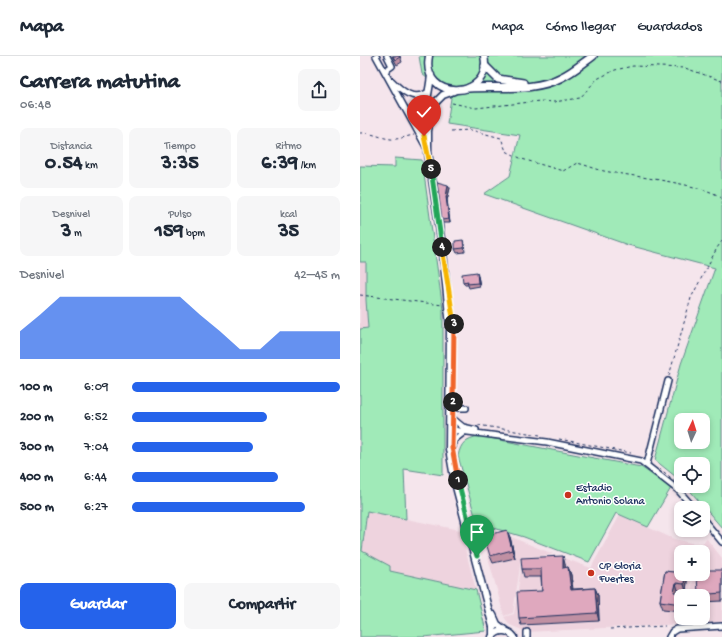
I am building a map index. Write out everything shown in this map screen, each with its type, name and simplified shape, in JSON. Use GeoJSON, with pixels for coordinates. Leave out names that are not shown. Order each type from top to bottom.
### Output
{"type":"FeatureCollection","features":[{"type":"Feature","properties":{"kind":"highway"},"geometry":{"type":"LineString","coordinates":[[485,66],[498,79],[513,82],[533,83],[560,74],[575,64],[583,56]]}},
{"type":"Feature","properties":{"kind":"highway"},"geometry":{"type":"LineString","coordinates":[[469,88],[527,88],[546,84],[561,78],[593,56]]}},
{"type":"Feature","properties":{"kind":"main road"},"geometry":{"type":"LineString","coordinates":[[427,149],[432,110],[439,98],[454,91],[469,88],[480,79],[485,66],[484,56]]}},
{"type":"Feature","properties":{"kind":"main road"},"geometry":{"type":"LineString","coordinates":[[429,57],[431,75],[423,118],[454,325],[452,408],[450,417],[452,447],[462,498],[492,615],[497,624],[514,637]]}},
{"type":"Feature","properties":{"kind":"main road"},"geometry":{"type":"LineString","coordinates":[[431,75],[443,87],[454,91]]}},
{"type":"Feature","properties":{"kind":"main road"},"geometry":{"type":"LineString","coordinates":[[443,252],[449,306],[449,449],[452,470],[493,627],[492,636]]}},
{"type":"Feature","properties":{"kind":"main road"},"geometry":{"type":"LineString","coordinates":[[492,636],[499,631],[506,631]]}},
{"type":"Feature","properties":{"kind":"street"},"geometry":{"type":"LineString","coordinates":[[376,56],[390,79],[427,149]]}},
{"type":"Feature","properties":{"kind":"street"},"geometry":{"type":"LineString","coordinates":[[385,71],[392,66],[387,56]]}},
{"type":"Feature","properties":{"kind":"street"},"geometry":{"type":"LineString","coordinates":[[390,79],[410,95],[419,96],[427,93]]}},
{"type":"Feature","properties":{"kind":"street"},"geometry":{"type":"LineString","coordinates":[[647,464],[668,381]]}},
{"type":"Feature","properties":{"kind":"street"},"geometry":{"type":"LineString","coordinates":[[452,408],[466,408]]}},
{"type":"Feature","properties":{"kind":"street"},"geometry":{"type":"LineString","coordinates":[[450,417],[463,427],[498,436]]}},
{"type":"Feature","properties":{"kind":"street"},"geometry":{"type":"LineString","coordinates":[[452,430],[547,442],[634,460],[647,464],[678,490],[688,501]]}},
{"type":"Feature","properties":{"kind":"street"},"geometry":{"type":"LineString","coordinates":[[452,447],[457,435],[468,432]]}},
{"type":"Feature","properties":{"kind":"street"},"geometry":{"type":"LineString","coordinates":[[710,527],[722,542]]}},
{"type":"Feature","properties":{"kind":"street"},"geometry":{"type":"LineString","coordinates":[[669,637],[672,632],[678,629],[722,626]]}},
{"type":"Feature","properties":{"kind":"path"},"geometry":{"type":"LineString","coordinates":[[452,103],[476,108],[540,101],[554,102],[580,98],[597,79],[615,70],[633,66],[685,68],[722,81]]}},
{"type":"Feature","properties":{"kind":"path"},"geometry":{"type":"LineString","coordinates":[[451,131],[471,130],[501,138],[506,151],[522,159],[563,171],[577,163],[603,171],[638,175],[702,189],[720,196],[722,199]]}},
{"type":"Feature","properties":{"kind":"path"},"geometry":{"type":"LineString","coordinates":[[360,133],[368,132],[394,140],[420,134]]}},
{"type":"Feature","properties":{"kind":"path"},"geometry":{"type":"LineString","coordinates":[[668,381],[691,298],[716,248],[722,241]]}},
{"type":"Feature","properties":{"kind":"path"},"geometry":{"type":"LineString","coordinates":[[360,295],[449,306]]}},
{"type":"Feature","properties":{"kind":"path"},"geometry":{"type":"LineString","coordinates":[[474,424],[542,436]]}},
{"type":"Feature","properties":{"kind":"path"},"geometry":{"type":"LineString","coordinates":[[557,438],[631,453]]}},
{"type":"Feature","properties":{"kind":"path"},"geometry":{"type":"LineString","coordinates":[[610,629],[665,626]]}},
{"type":"Feature","properties":{"kind":"shaded area"},"geometry":{"type":"Polygon","coordinates":[[[360,262],[366,262],[368,328],[360,329],[360,262]]]}},
{"type":"Feature","properties":{"kind":"shaded area"},"geometry":{"type":"Polygon","coordinates":[[[367,511],[460,530],[476,590],[390,571],[362,551],[367,511]]]}},
{"type":"Feature","properties":{"kind":"shaded area","name":"CP Gloria Fuertes"},"geometry":{"type":"Polygon","coordinates":[[[620,515],[674,539],[700,545],[674,545],[674,581],[692,581],[690,589],[674,589],[674,624],[527,632],[510,625],[504,617],[514,614],[522,562],[555,555],[591,568],[620,515]]]}},
{"type":"Feature","properties":{"kind":"shaded area"},"geometry":{"type":"Polygon","coordinates":[[[479,524],[553,554],[521,560],[513,613],[504,616],[479,524]]]}},
{"type":"Feature","properties":{"kind":"shaded area","name":"CP Gloria Fuertes"},"geometry":{"type":"Polygon","coordinates":[[[707,539],[722,558],[722,622],[710,623],[710,589],[691,589],[693,581],[710,581],[710,545],[700,545],[707,539]]]}},
{"type":"Feature","properties":{"kind":"green space"},"geometry":{"type":"Polygon","coordinates":[[[419,56],[722,56],[722,528],[710,514],[710,501],[699,501],[692,493],[710,493],[710,457],[674,457],[674,475],[655,460],[681,364],[715,268],[628,245],[484,194],[510,176],[520,135],[447,124],[451,98],[422,74],[419,56]]]}},
{"type":"Feature","properties":{"kind":"green space"},"geometry":{"type":"Polygon","coordinates":[[[395,158],[422,160],[443,310],[443,475],[404,469],[406,519],[367,511],[362,551],[390,566],[390,571],[476,590],[486,631],[423,637],[360,637],[360,329],[368,328],[366,262],[360,262],[360,166],[395,167],[395,158]]]}},
{"type":"Feature","properties":{"kind":"green space","name":"Estadio Antonio Solana"},"geometry":{"type":"Polygon","coordinates":[[[479,436],[641,467],[671,488],[648,527],[616,513],[589,562],[524,537],[477,523],[458,456],[464,442],[479,436]]]}},
{"type":"Feature","properties":{"kind":"building"},"geometry":{"type":"Polygon","coordinates":[[[393,56],[400,56],[400,57],[395,60],[393,56]]]}},
{"type":"Feature","properties":{"kind":"building"},"geometry":{"type":"Polygon","coordinates":[[[437,182],[448,185],[446,197],[449,219],[442,220],[437,182]]]}},
{"type":"Feature","properties":{"kind":"building"},"geometry":{"type":"Polygon","coordinates":[[[463,240],[464,248],[455,249],[455,241],[463,240]]]}},
{"type":"Feature","properties":{"kind":"building"},"geometry":{"type":"Polygon","coordinates":[[[477,272],[478,283],[467,284],[468,281],[463,282],[462,274],[477,272]]]}},
{"type":"Feature","properties":{"kind":"building"},"geometry":{"type":"Polygon","coordinates":[[[507,530],[512,550],[490,556],[484,536],[507,530]]]}},
{"type":"Feature","properties":{"kind":"building"},"geometry":{"type":"Polygon","coordinates":[[[563,556],[563,568],[568,567],[571,590],[595,588],[597,613],[519,618],[517,592],[542,591],[541,569],[522,569],[521,558],[563,556]]]}},
{"type":"Feature","properties":{"kind":"building"},"geometry":{"type":"Polygon","coordinates":[[[710,570],[722,570],[722,593],[710,594],[710,589],[698,589],[697,581],[710,581],[710,570]]]}},
{"type":"Feature","properties":{"kind":"building"},"geometry":{"type":"Polygon","coordinates":[[[665,571],[674,572],[674,581],[684,581],[684,584],[676,583],[674,589],[674,603],[660,601],[665,571]]]}},
{"type":"Feature","properties":{"kind":"place","name":"Estadio Antonio Solana"},"geometry":{"type":"Point","coordinates":[568,495]}},
{"type":"Feature","properties":{"kind":"place","name":"CP Gloria Fuertes"},"geometry":{"type":"Point","coordinates":[591,573]}},
{"type":"Feature","properties":{"kind":"route"},"geometry":{"type":"LineString","coordinates":[[424,136],[428,152],[454,325],[452,430],[453,458],[477,556]]}}]}
